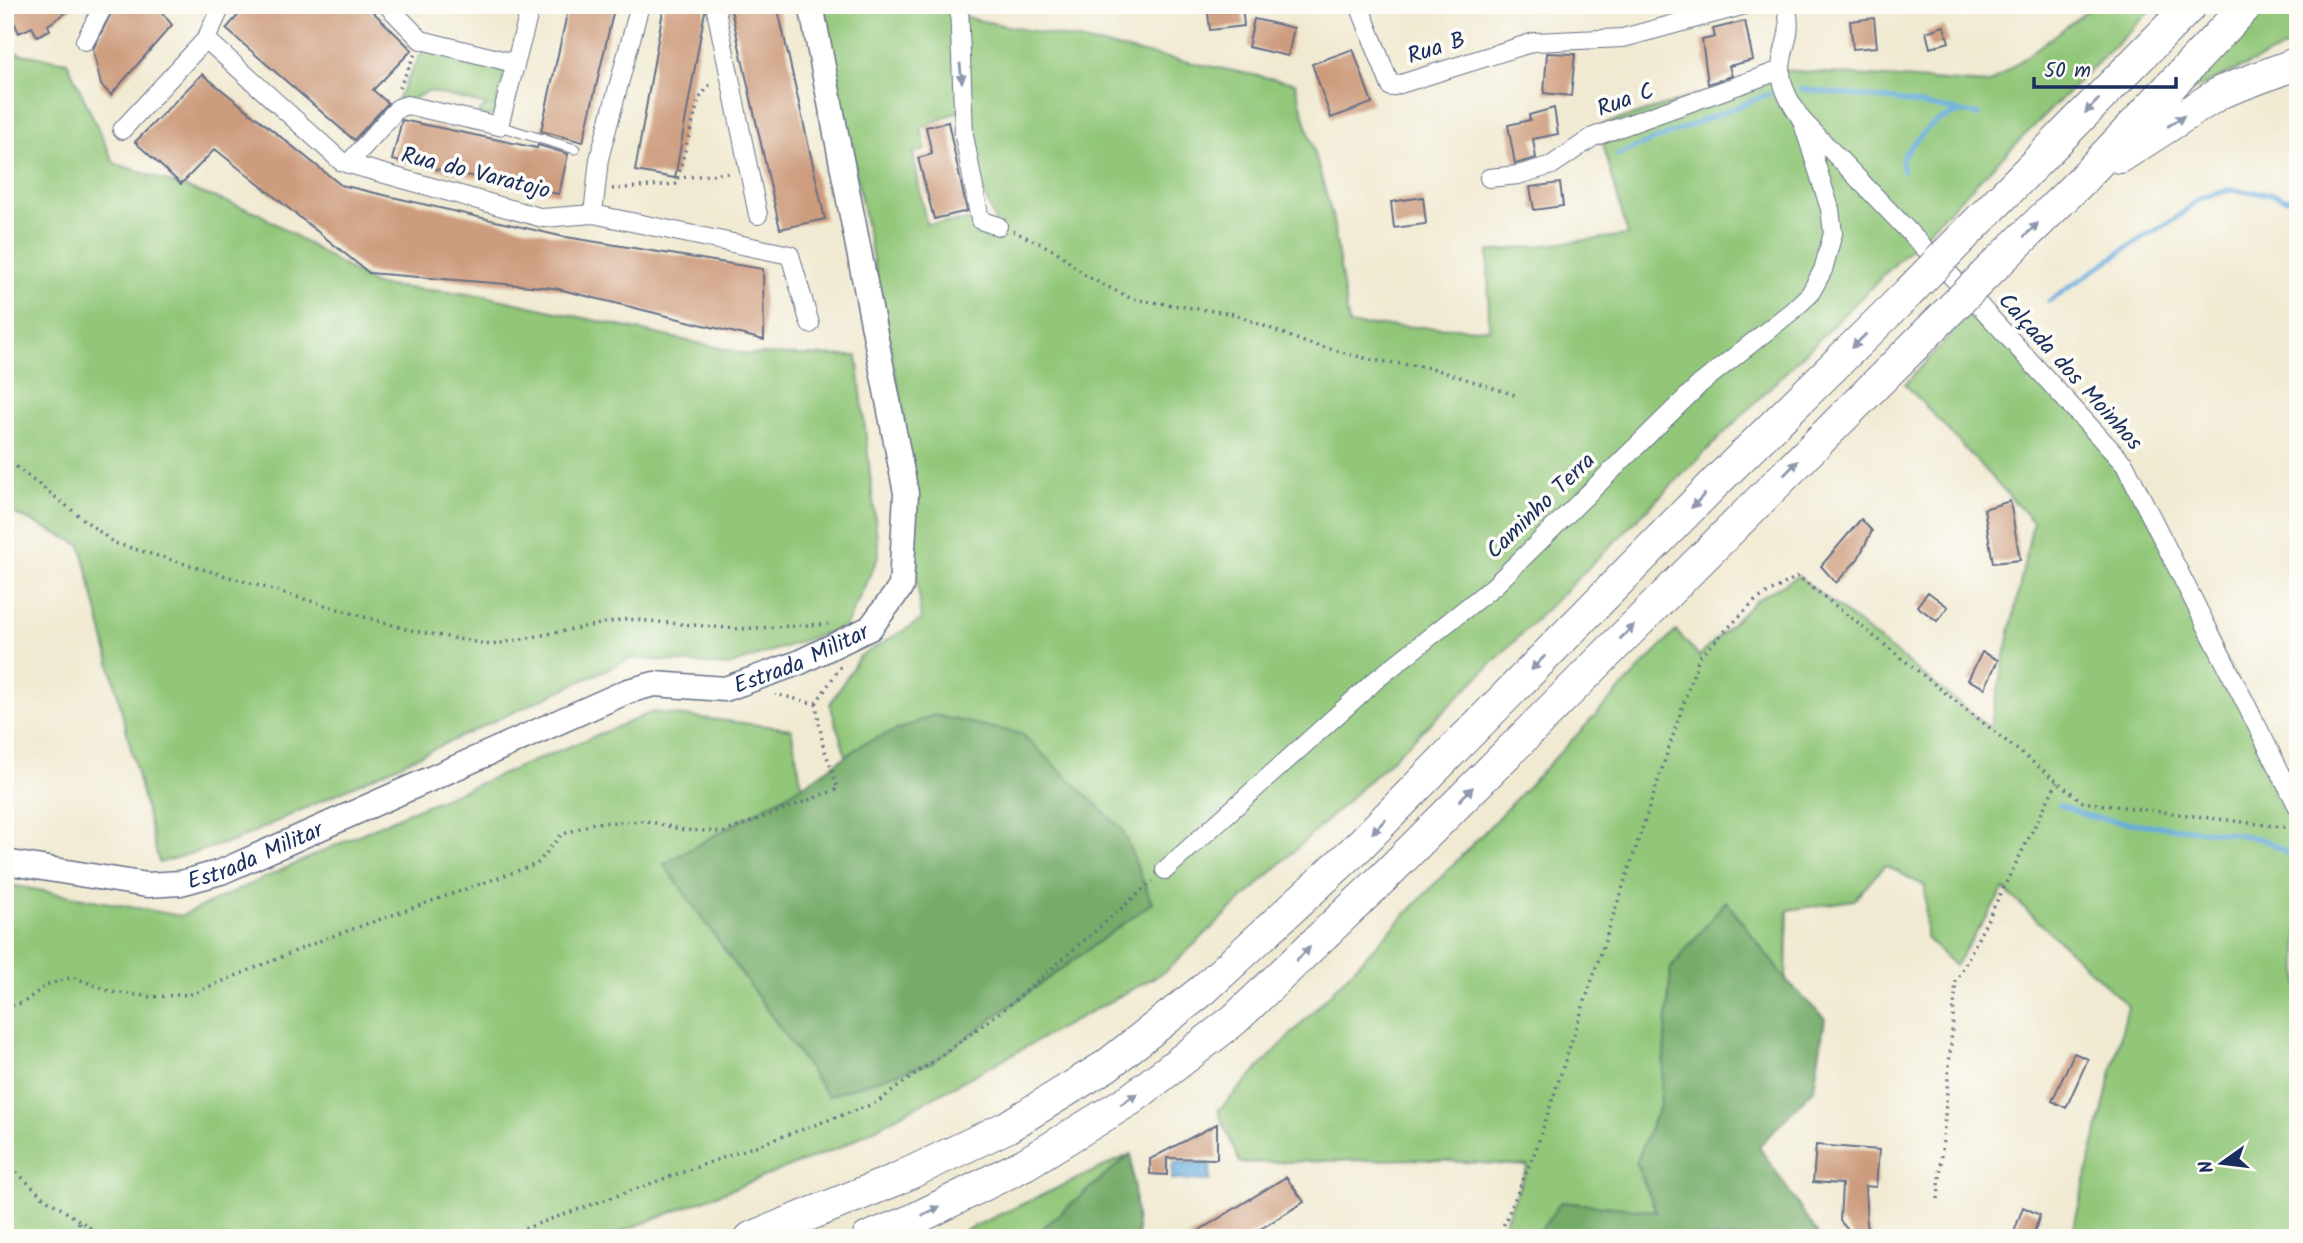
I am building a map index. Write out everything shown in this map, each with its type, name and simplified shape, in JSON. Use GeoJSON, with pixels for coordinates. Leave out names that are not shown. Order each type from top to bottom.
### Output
{"type":"FeatureCollection","features":[{"type":"Feature","properties":{"kind":"highway"},"geometry":{"type":"LineString","coordinates":[[751,1238],[895,1180],[1007,1126],[1106,1066],[1203,990],[1357,848],[1705,493],[1908,293],[2192,5]]}},
{"type":"Feature","properties":{"kind":"highway"},"geometry":{"type":"LineString","coordinates":[[868,1238],[913,1220],[1025,1164],[1131,1099],[1234,1020],[1384,877],[2078,184],[2247,5]]}},
{"type":"Feature","properties":{"kind":"highway"},"geometry":{"type":"LineString","coordinates":[[2078,184],[2221,92],[2298,63]]}},
{"type":"Feature","properties":{"kind":"street"},"geometry":{"type":"LineString","coordinates":[[85,41],[104,5]]}},
{"type":"Feature","properties":{"kind":"street"},"geometry":{"type":"LineString","coordinates":[[122,130],[206,39],[222,5]]}},
{"type":"Feature","properties":{"kind":"street"},"geometry":{"type":"LineString","coordinates":[[387,5],[421,40],[514,63]]}},
{"type":"Feature","properties":{"kind":"street"},"geometry":{"type":"LineString","coordinates":[[348,164],[398,108],[407,105],[499,126],[531,5]]}},
{"type":"Feature","properties":{"kind":"street"},"geometry":{"type":"LineString","coordinates":[[593,214],[599,159],[640,5]]}},
{"type":"Feature","properties":{"kind":"street"},"geometry":{"type":"LineString","coordinates":[[715,5],[758,215]]}},
{"type":"Feature","properties":{"kind":"street","name":"Estrada Militar"},"geometry":{"type":"LineString","coordinates":[[5,862],[148,885],[181,883],[221,872],[628,691],[654,684],[724,689],[798,663],[870,628],[901,587],[906,493],[811,5]]}},
{"type":"Feature","properties":{"kind":"street"},"geometry":{"type":"LineString","coordinates":[[959,5],[964,135],[980,220],[998,226]]}},
{"type":"Feature","properties":{"kind":"street","name":"Rua B"},"geometry":{"type":"LineString","coordinates":[[1359,5],[1391,87],[1534,41],[1623,38],[1745,5]]}},
{"type":"Feature","properties":{"kind":"street"},"geometry":{"type":"LineString","coordinates":[[1781,70],[1791,25],[1786,5]]}},
{"type":"Feature","properties":{"kind":"street","name":"Rua do Varatojo"},"geometry":{"type":"LineString","coordinates":[[206,39],[342,162],[543,218],[593,214],[790,255],[810,324]]}},
{"type":"Feature","properties":{"kind":"street","name":"Calçada dos Moinhos"},"geometry":{"type":"LineString","coordinates":[[1781,70],[1786,94],[1802,120],[1979,305],[2125,465],[2298,807]]}},
{"type":"Feature","properties":{"kind":"street","name":"Rua C"},"geometry":{"type":"LineString","coordinates":[[1489,177],[1518,175],[1552,166],[1593,137],[1781,70]]}},
{"type":"Feature","properties":{"kind":"street","name":"Caminho Terra"},"geometry":{"type":"LineString","coordinates":[[1165,870],[1377,679],[1494,586],[1700,384],[1793,311],[1810,294],[1823,270],[1833,233],[1830,209],[1802,120]]}},
{"type":"Feature","properties":{"kind":"lane"},"geometry":{"type":"LineString","coordinates":[[499,126],[575,149]]}},
{"type":"Feature","properties":{"kind":"path"},"geometry":{"type":"LineString","coordinates":[[395,97],[421,40]]}},
{"type":"Feature","properties":{"kind":"path"},"geometry":{"type":"LineString","coordinates":[[596,191],[676,184],[699,99],[710,84]]}},
{"type":"Feature","properties":{"kind":"path"},"geometry":{"type":"LineString","coordinates":[[677,178],[730,173]]}},
{"type":"Feature","properties":{"kind":"path"},"geometry":{"type":"LineString","coordinates":[[998,226],[1056,251],[1086,276],[1132,299],[1234,314],[1304,342],[1373,360],[1432,368],[1518,396]]}},
{"type":"Feature","properties":{"kind":"path"},"geometry":{"type":"LineString","coordinates":[[5,458],[114,543],[409,629],[491,645],[626,619],[738,629],[815,623],[870,628]]}},
{"type":"Feature","properties":{"kind":"path"},"geometry":{"type":"LineString","coordinates":[[1498,1238],[1535,1152],[1699,657],[1756,600],[1798,576],[2083,802],[2298,829]]}},
{"type":"Feature","properties":{"kind":"path"},"geometry":{"type":"LineString","coordinates":[[5,1007],[23,1003],[46,985],[73,978],[112,992],[153,997],[192,994],[327,938],[537,864],[561,835],[594,823],[647,821],[684,830],[724,832],[838,789],[823,745],[816,704],[772,694],[757,677]]}},
{"type":"Feature","properties":{"kind":"path"},"geometry":{"type":"LineString","coordinates":[[1938,1199],[1956,982],[2057,782]]}},
{"type":"Feature","properties":{"kind":"path"},"geometry":{"type":"LineString","coordinates":[[498,1238],[876,1103],[1006,1008],[1165,870]]}},
{"type":"Feature","properties":{"kind":"path"},"geometry":{"type":"LineString","coordinates":[[5,1167],[10,1166],[43,1197],[106,1238]]}},
{"type":"Feature","properties":{"kind":"path"},"geometry":{"type":"LineString","coordinates":[[78,1238],[79,1221]]}},
{"type":"Feature","properties":{"kind":"green space"},"geometry":{"type":"Polygon","coordinates":[[[823,5],[959,5],[960,15],[977,20],[1295,83],[1332,215],[1349,325],[1489,329],[1488,252],[1628,235],[1598,126],[1781,70],[1989,84],[2095,5],[2156,5],[1453,702],[1166,971],[841,1147],[605,1238],[5,1238],[5,884],[181,916],[400,816],[653,712],[791,729],[802,786],[664,864],[828,1096],[865,743],[846,756],[830,704],[859,657],[921,620],[903,412],[823,5]],[[965,108],[921,128],[926,150],[913,153],[926,224],[980,220],[997,226],[968,154],[965,108]]]}},
{"type":"Feature","properties":{"kind":"green space"},"geometry":{"type":"Polygon","coordinates":[[[2270,5],[2298,5],[2298,45],[2286,47],[2172,100],[2270,5]]]}},
{"type":"Feature","properties":{"kind":"green space"},"geometry":{"type":"Polygon","coordinates":[[[424,48],[504,71],[495,114],[477,114],[487,105],[428,91],[413,99],[397,100],[424,48]]]}},
{"type":"Feature","properties":{"kind":"green space"},"geometry":{"type":"Polygon","coordinates":[[[5,51],[67,62],[114,163],[256,212],[375,285],[480,295],[747,354],[857,356],[879,555],[846,626],[728,666],[631,658],[234,841],[159,863],[81,545],[5,509],[5,51]]]}},
{"type":"Feature","properties":{"kind":"green space"},"geometry":{"type":"Polygon","coordinates":[[[1979,305],[2125,465],[2298,798],[2298,1238],[2071,1238],[2128,1006],[2004,889],[1955,966],[1926,938],[1925,886],[1885,865],[1854,900],[1788,910],[1786,980],[1726,901],[1671,968],[1660,1105],[1636,1163],[1656,1211],[1561,1202],[1535,1238],[1498,1238],[1528,1166],[1415,1159],[1240,1163],[1218,1111],[1676,631],[1699,656],[1756,600],[1798,576],[1990,728],[2033,522],[1905,384],[1979,305]]]}},
{"type":"Feature","properties":{"kind":"green space"},"geometry":{"type":"Polygon","coordinates":[[[934,715],[1022,734],[1122,829],[1152,903],[933,1062],[828,1096],[664,864],[802,786],[865,743],[934,715]]]}},
{"type":"Feature","properties":{"kind":"green space"},"geometry":{"type":"Polygon","coordinates":[[[1726,901],[1786,980],[1825,1019],[1814,1089],[1759,1146],[1820,1238],[1535,1238],[1561,1202],[1656,1211],[1636,1163],[1660,1105],[1671,968],[1726,901]]]}},
{"type":"Feature","properties":{"kind":"green space"},"geometry":{"type":"Polygon","coordinates":[[[1131,1154],[1031,1238],[949,1238],[1131,1154]]]}},
{"type":"Feature","properties":{"kind":"green space"},"geometry":{"type":"Polygon","coordinates":[[[1131,1154],[1138,1238],[1031,1238],[1131,1154]]]}},
{"type":"Feature","properties":{"kind":"water"},"geometry":{"type":"Polygon","coordinates":[[[1173,1162],[1210,1164],[1210,1181],[1172,1179],[1173,1162]]]}},
{"type":"Feature","properties":{"kind":"building"},"geometry":{"type":"Polygon","coordinates":[[[22,5],[77,5],[48,25],[50,30],[37,36],[32,27],[19,33],[9,12],[22,5]]]}},
{"type":"Feature","properties":{"kind":"building"},"geometry":{"type":"Polygon","coordinates":[[[115,5],[156,5],[172,25],[111,95],[101,85],[93,49],[115,5]]]}},
{"type":"Feature","properties":{"kind":"building"},"geometry":{"type":"Polygon","coordinates":[[[247,5],[366,5],[412,50],[373,90],[388,103],[354,140],[226,29],[247,5]]]}},
{"type":"Feature","properties":{"kind":"building"},"geometry":{"type":"Polygon","coordinates":[[[569,5],[615,5],[583,142],[541,131],[569,5]]]}},
{"type":"Feature","properties":{"kind":"building"},"geometry":{"type":"Polygon","coordinates":[[[664,5],[704,5],[705,11],[675,178],[635,171],[664,5]]]}},
{"type":"Feature","properties":{"kind":"building"},"geometry":{"type":"Polygon","coordinates":[[[730,5],[777,5],[825,219],[780,229],[730,5]]]}},
{"type":"Feature","properties":{"kind":"building"},"geometry":{"type":"Polygon","coordinates":[[[1207,5],[1242,5],[1244,26],[1210,30],[1207,5]]]}},
{"type":"Feature","properties":{"kind":"building"},"geometry":{"type":"Polygon","coordinates":[[[1874,18],[1877,47],[1853,49],[1850,21],[1874,18]]]}},
{"type":"Feature","properties":{"kind":"building"},"geometry":{"type":"Polygon","coordinates":[[[1254,19],[1294,28],[1288,56],[1248,47],[1254,19]]]}},
{"type":"Feature","properties":{"kind":"building"},"geometry":{"type":"Polygon","coordinates":[[[1745,21],[1753,60],[1729,66],[1732,76],[1708,84],[1702,40],[1715,37],[1713,29],[1745,21]]]}},
{"type":"Feature","properties":{"kind":"building"},"geometry":{"type":"Polygon","coordinates":[[[1944,26],[1949,42],[1930,48],[1926,32],[1944,26]]]}},
{"type":"Feature","properties":{"kind":"building"},"geometry":{"type":"Polygon","coordinates":[[[1353,49],[1372,103],[1331,118],[1312,64],[1353,49]]]}},
{"type":"Feature","properties":{"kind":"building"},"geometry":{"type":"Polygon","coordinates":[[[1547,53],[1575,54],[1571,96],[1544,93],[1547,53]]]}},
{"type":"Feature","properties":{"kind":"building"},"geometry":{"type":"Polygon","coordinates":[[[202,74],[341,185],[560,236],[763,269],[764,340],[554,288],[369,273],[215,149],[181,184],[135,142],[202,74]]]}},
{"type":"Feature","properties":{"kind":"building"},"geometry":{"type":"Polygon","coordinates":[[[1554,108],[1558,134],[1533,139],[1536,158],[1515,164],[1508,125],[1530,120],[1529,115],[1554,108]]]}},
{"type":"Feature","properties":{"kind":"building"},"geometry":{"type":"Polygon","coordinates":[[[402,120],[537,148],[538,145],[568,154],[559,194],[392,160],[402,120]]]}},
{"type":"Feature","properties":{"kind":"building"},"geometry":{"type":"Polygon","coordinates":[[[948,122],[967,211],[934,219],[918,158],[932,154],[926,127],[948,122]]]}},
{"type":"Feature","properties":{"kind":"building"},"geometry":{"type":"Polygon","coordinates":[[[1560,183],[1563,206],[1534,210],[1530,187],[1560,183]]]}},
{"type":"Feature","properties":{"kind":"building"},"geometry":{"type":"Polygon","coordinates":[[[1423,197],[1426,224],[1394,228],[1391,202],[1423,197]]]}},
{"type":"Feature","properties":{"kind":"building"},"geometry":{"type":"Polygon","coordinates":[[[2010,501],[2020,560],[1993,563],[1984,509],[2010,501]]]}},
{"type":"Feature","properties":{"kind":"building"},"geometry":{"type":"Polygon","coordinates":[[[1861,519],[1872,531],[1858,559],[1836,583],[1821,566],[1861,519]]]}},
{"type":"Feature","properties":{"kind":"building"},"geometry":{"type":"Polygon","coordinates":[[[1928,592],[1948,607],[1937,621],[1917,606],[1928,592]]]}},
{"type":"Feature","properties":{"kind":"building"},"geometry":{"type":"Polygon","coordinates":[[[1982,652],[1998,660],[1985,688],[1968,680],[1982,652]]]}},
{"type":"Feature","properties":{"kind":"building"},"geometry":{"type":"Polygon","coordinates":[[[2074,1053],[2088,1059],[2066,1108],[2052,1101],[2074,1053]]]}},
{"type":"Feature","properties":{"kind":"building"},"geometry":{"type":"Polygon","coordinates":[[[1217,1124],[1217,1159],[1167,1158],[1167,1175],[1150,1174],[1150,1159],[1217,1124]]]}},
{"type":"Feature","properties":{"kind":"building"},"geometry":{"type":"Polygon","coordinates":[[[1816,1145],[1879,1150],[1876,1187],[1865,1186],[1867,1225],[1873,1238],[1855,1238],[1840,1221],[1842,1184],[1813,1182],[1816,1145]]]}},
{"type":"Feature","properties":{"kind":"building"},"geometry":{"type":"Polygon","coordinates":[[[1286,1177],[1304,1202],[1246,1238],[1187,1238],[1286,1177]]]}},
{"type":"Feature","properties":{"kind":"building"},"geometry":{"type":"Polygon","coordinates":[[[2023,1207],[2040,1215],[2032,1238],[2012,1238],[2023,1207]]]}},
{"type":"Feature","properties":{"kind":"waterway"},"geometry":{"type":"LineString","coordinates":[[1800,89],[1895,100],[1979,115]]}},
{"type":"Feature","properties":{"kind":"waterway"},"geometry":{"type":"LineString","coordinates":[[1617,155],[1769,94]]}},
{"type":"Feature","properties":{"kind":"waterway"},"geometry":{"type":"LineString","coordinates":[[1903,171],[1905,153],[1923,133],[1936,122],[1960,112]]}},
{"type":"Feature","properties":{"kind":"waterway"},"geometry":{"type":"LineString","coordinates":[[2049,301],[2146,235],[2172,221],[2201,198],[2230,190],[2272,194],[2298,202]]}},
{"type":"Feature","properties":{"kind":"waterway"},"geometry":{"type":"LineString","coordinates":[[2060,805],[2087,816],[2237,834],[2265,840],[2298,859]]}}]}
